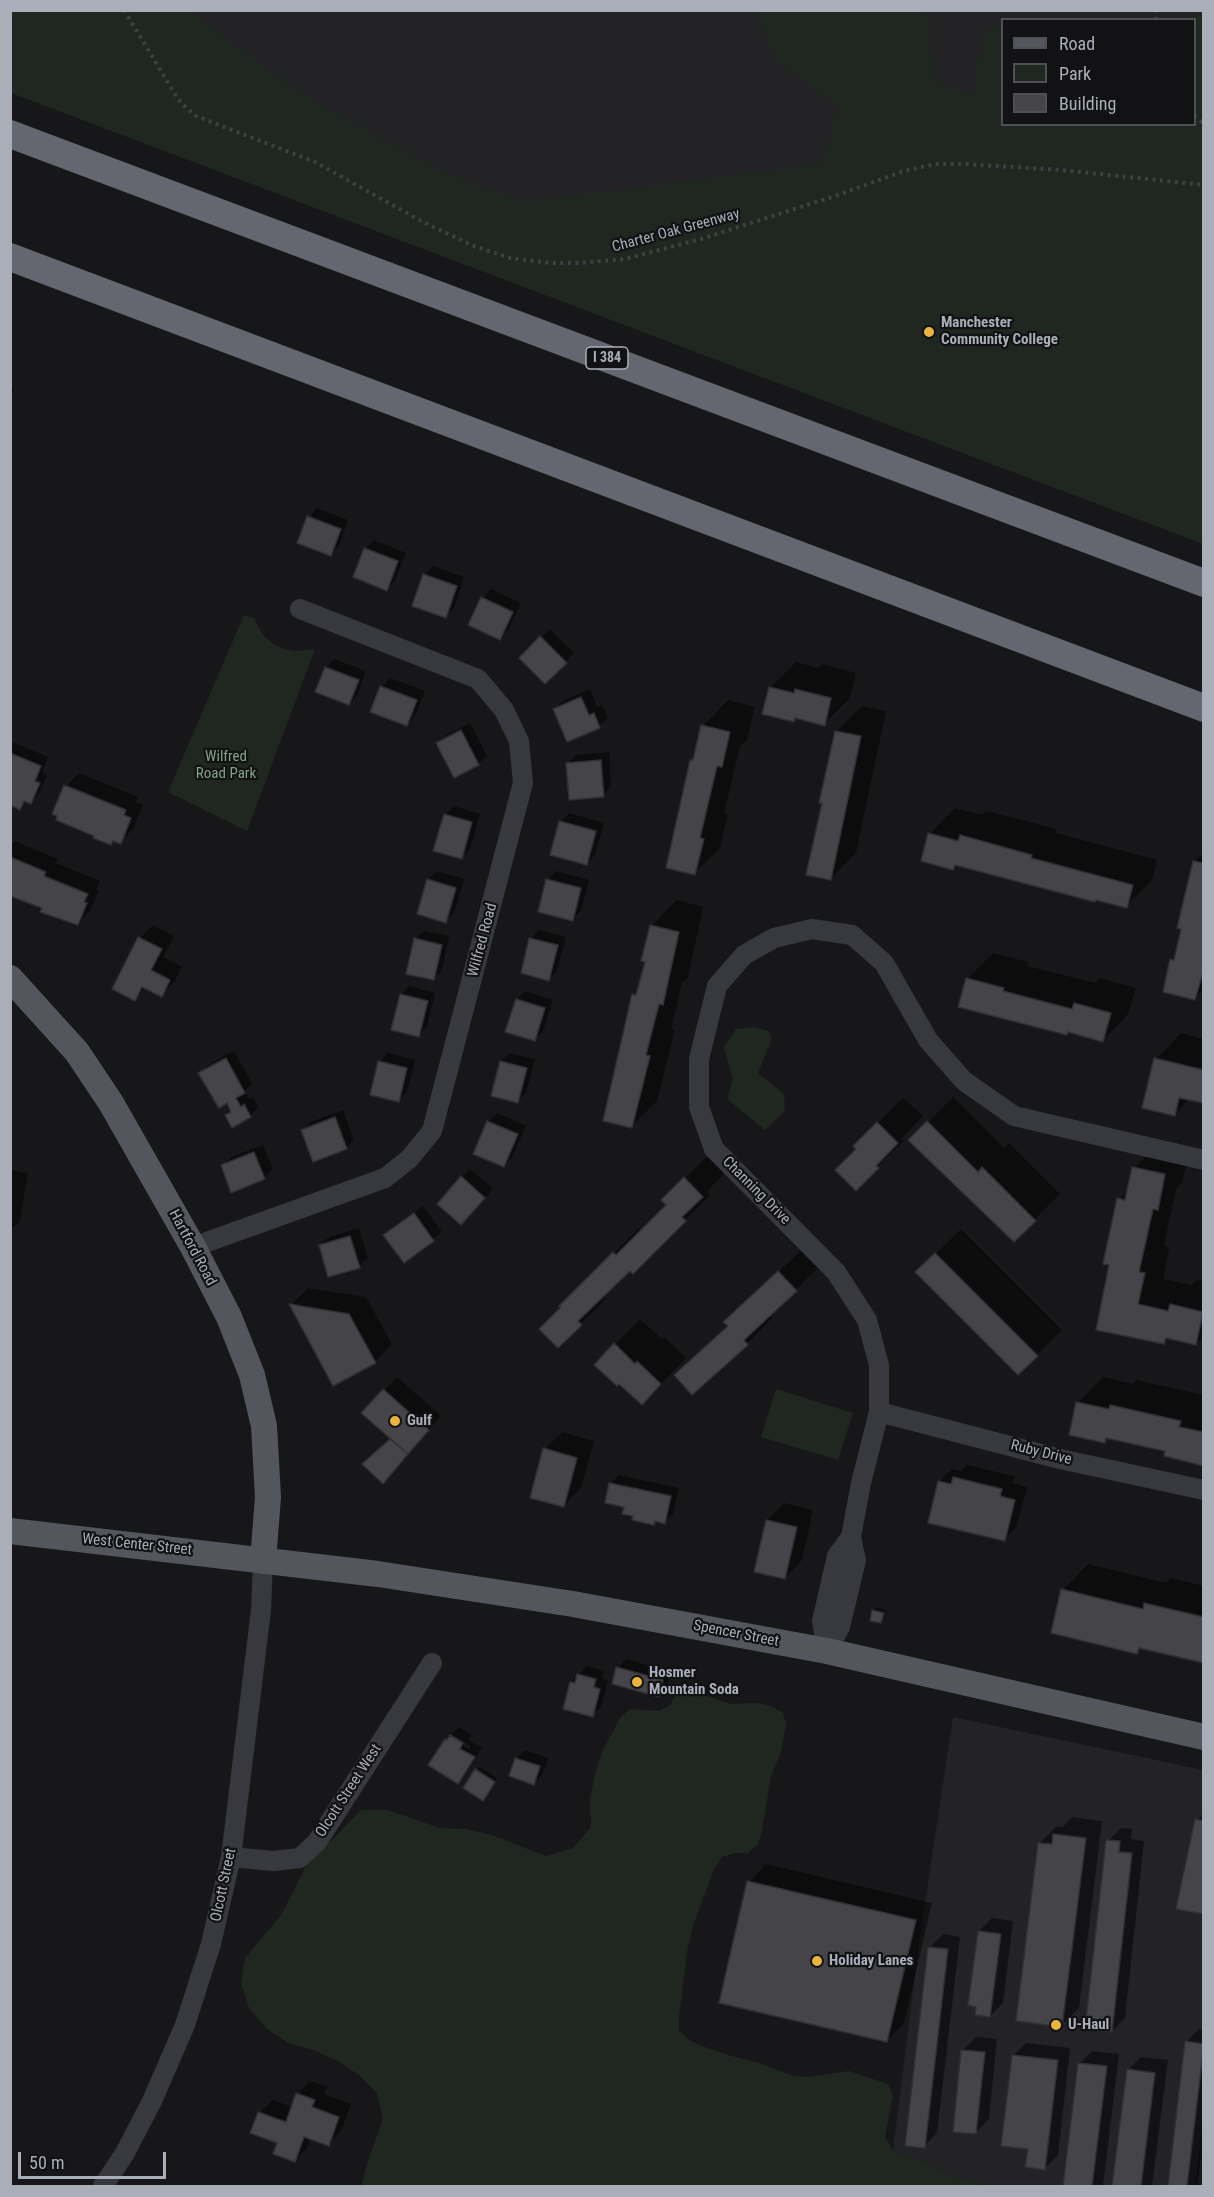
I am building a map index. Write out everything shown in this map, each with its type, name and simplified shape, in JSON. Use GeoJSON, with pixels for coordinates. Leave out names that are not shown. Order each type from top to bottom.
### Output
{"type":"FeatureCollection","features":[{"type":"Feature","properties":{"kind":"highway","name":"I 384"},"geometry":{"type":"LineString","coordinates":[[10,134],[1203,583]]}},
{"type":"Feature","properties":{"kind":"highway"},"geometry":{"type":"LineString","coordinates":[[10,257],[1199,706]]}},
{"type":"Feature","properties":{"kind":"main road","name":"Hartford Road"},"geometry":{"type":"LineString","coordinates":[[10,978],[77,1052],[111,1103],[193,1247],[229,1317],[252,1375],[264,1426],[268,1497],[263,1561]]}},
{"type":"Feature","properties":{"kind":"main road","name":"West Center Street"},"geometry":{"type":"LineString","coordinates":[[10,1531],[263,1561]]}},
{"type":"Feature","properties":{"kind":"main road","name":"Spencer Street"},"geometry":{"type":"LineString","coordinates":[[263,1561],[378,1574],[562,1602],[827,1651],[1203,1737]]}},
{"type":"Feature","properties":{"kind":"street","name":"Wilfred Road"},"geometry":{"type":"LineString","coordinates":[[193,1247],[385,1178],[410,1159],[432,1131],[524,783],[519,741],[504,710],[478,679],[300,609]]}},
{"type":"Feature","properties":{"kind":"street","name":"Channing Drive"},"geometry":{"type":"LineString","coordinates":[[827,1651],[840,1627],[856,1560],[851,1537],[861,1483],[879,1412],[879,1365],[867,1320],[836,1272],[714,1149],[699,1107],[699,1059],[717,986],[744,955],[774,938],[812,929],[852,935],[884,963],[928,1040],[963,1081],[1014,1116],[1203,1160]]}},
{"type":"Feature","properties":{"kind":"street","name":"Ruby Drive"},"geometry":{"type":"LineString","coordinates":[[879,1412],[1060,1459],[1203,1490]]}},
{"type":"Feature","properties":{"kind":"street","name":"Olcott Street"},"geometry":{"type":"LineString","coordinates":[[103,2187],[125,2153],[152,2101],[185,2025],[211,1944],[231,1857],[261,1610],[263,1561]]}},
{"type":"Feature","properties":{"kind":"street","name":"Olcott Street West"},"geometry":{"type":"LineString","coordinates":[[231,1857],[273,1861],[300,1858],[317,1842],[432,1663]]}},
{"type":"Feature","properties":{"kind":"path","name":"Charter Oak Greenway"},"geometry":{"type":"LineString","coordinates":[[124,10],[175,94],[182,104],[196,116],[315,162],[423,222],[474,246],[510,258],[550,263],[625,259],[701,239],[904,171],[935,164],[1062,170],[1203,185]]}},
{"type":"Feature","properties":{"kind":"shaded area","name":"Manchester Community College"},"geometry":{"type":"Polygon","coordinates":[[[10,11],[1203,11],[1203,540],[10,11]]]}},
{"type":"Feature","properties":{"kind":"shaded area","name":"U-Haul"},"geometry":{"type":"Polygon","coordinates":[[[953,1717],[1203,1770],[1204,2107],[1195,2186],[980,2186],[893,2150],[919,1943],[953,1717]]]}},
{"type":"Feature","properties":{"kind":"green space","name":"Manchester Community College"},"geometry":{"type":"Polygon","coordinates":[[[10,11],[190,11],[292,88],[438,170],[523,202],[822,164],[838,106],[775,60],[757,11],[915,11],[929,17],[934,83],[973,94],[984,31],[1001,23],[1001,126],[1196,126],[1196,18],[1186,18],[1203,13],[1203,544],[11,93],[10,11]]]}},
{"type":"Feature","properties":{"kind":"green space","name":"Wilfred Road Park"},"geometry":{"type":"Polygon","coordinates":[[[244,615],[254,618],[263,635],[283,649],[296,651],[315,649],[247,831],[168,792],[244,615]]]}},
{"type":"Feature","properties":{"kind":"green space"},"geometry":{"type":"Polygon","coordinates":[[[754,1027],[768,1031],[772,1038],[758,1073],[784,1094],[785,1111],[765,1130],[727,1099],[733,1079],[724,1048],[736,1029],[754,1027]]]}},
{"type":"Feature","properties":{"kind":"green space"},"geometry":{"type":"Polygon","coordinates":[[[776,1389],[853,1413],[838,1460],[761,1437],[776,1389]]]}},
{"type":"Feature","properties":{"kind":"green space"},"geometry":{"type":"Polygon","coordinates":[[[690,1690],[730,1704],[757,1703],[770,1706],[783,1712],[786,1725],[781,1752],[771,1776],[758,1844],[748,1853],[735,1853],[722,1857],[714,1869],[695,1920],[688,1946],[679,2030],[689,2040],[702,2046],[794,2076],[807,2077],[849,2071],[888,2084],[893,2096],[885,2137],[893,2150],[980,2186],[364,2186],[362,2184],[366,2167],[383,2118],[377,2093],[359,2075],[336,2060],[288,2043],[266,2028],[249,2008],[241,1983],[245,1958],[281,1915],[305,1868],[361,1810],[388,1810],[440,1828],[466,1829],[492,1835],[546,1856],[573,1848],[591,1827],[590,1799],[595,1774],[603,1750],[620,1718],[630,1709],[659,1711],[670,1705],[677,1694],[690,1690]]]}},
{"type":"Feature","properties":{"kind":"building"},"geometry":{"type":"Polygon","coordinates":[[[307,516],[341,529],[331,556],[297,543],[307,516]]]}},
{"type":"Feature","properties":{"kind":"building"},"geometry":{"type":"Polygon","coordinates":[[[364,548],[398,561],[387,591],[353,577],[364,548]]]}},
{"type":"Feature","properties":{"kind":"building"},"geometry":{"type":"Polygon","coordinates":[[[423,574],[457,586],[446,618],[412,606],[423,574]]]}},
{"type":"Feature","properties":{"kind":"building"},"geometry":{"type":"Polygon","coordinates":[[[481,597],[513,612],[500,640],[468,625],[481,597]]]}},
{"type":"Feature","properties":{"kind":"building"},"geometry":{"type":"Polygon","coordinates":[[[540,636],[567,663],[545,684],[519,658],[540,636]]]}},
{"type":"Feature","properties":{"kind":"building"},"geometry":{"type":"Polygon","coordinates":[[[325,667],[359,680],[349,705],[315,692],[325,667]]]}},
{"type":"Feature","properties":{"kind":"building"},"geometry":{"type":"Polygon","coordinates":[[[380,686],[417,700],[407,726],[370,712],[380,686]]]}},
{"type":"Feature","properties":{"kind":"building"},"geometry":{"type":"Polygon","coordinates":[[[769,687],[794,693],[795,689],[831,698],[825,726],[795,718],[794,722],[762,714],[769,687]]]}},
{"type":"Feature","properties":{"kind":"building"},"geometry":{"type":"Polygon","coordinates":[[[581,697],[589,715],[594,713],[600,728],[567,742],[553,709],[581,697]]]}},
{"type":"Feature","properties":{"kind":"building"},"geometry":{"type":"Polygon","coordinates":[[[701,725],[730,732],[722,767],[717,766],[700,838],[704,839],[695,875],[666,868],[690,760],[693,760],[701,725]]]}},
{"type":"Feature","properties":{"kind":"building"},"geometry":{"type":"Polygon","coordinates":[[[461,730],[479,765],[454,778],[436,743],[461,730]]]}},
{"type":"Feature","properties":{"kind":"building"},"geometry":{"type":"Polygon","coordinates":[[[835,731],[861,736],[831,880],[806,875],[835,731]]]}},
{"type":"Feature","properties":{"kind":"building"},"geometry":{"type":"Polygon","coordinates":[[[10,753],[41,766],[35,781],[40,783],[31,804],[24,801],[20,810],[10,805],[10,753]]]}},
{"type":"Feature","properties":{"kind":"building"},"geometry":{"type":"Polygon","coordinates":[[[601,760],[604,797],[569,800],[566,763],[601,760]]]}},
{"type":"Feature","properties":{"kind":"building"},"geometry":{"type":"Polygon","coordinates":[[[64,785],[126,810],[124,815],[131,818],[121,844],[113,841],[111,845],[56,820],[57,816],[52,814],[64,785]]]}},
{"type":"Feature","properties":{"kind":"building"},"geometry":{"type":"Polygon","coordinates":[[[444,814],[472,822],[462,859],[433,851],[444,814]]]}},
{"type":"Feature","properties":{"kind":"building"},"geometry":{"type":"Polygon","coordinates":[[[559,821],[596,831],[587,865],[550,855],[559,821]]]}},
{"type":"Feature","properties":{"kind":"building"},"geometry":{"type":"Polygon","coordinates":[[[928,833],[958,841],[960,835],[1032,855],[1031,858],[1133,885],[1127,908],[1096,900],[1095,902],[955,865],[953,870],[921,861],[928,833]]]}},
{"type":"Feature","properties":{"kind":"building"},"geometry":{"type":"Polygon","coordinates":[[[10,857],[46,872],[44,876],[88,894],[84,902],[87,903],[78,925],[40,912],[42,908],[10,896],[10,857]]]}},
{"type":"Feature","properties":{"kind":"building"},"geometry":{"type":"Polygon","coordinates":[[[1193,861],[1204,863],[1204,969],[1195,1000],[1163,992],[1170,959],[1174,960],[1181,929],[1177,928],[1193,861]]]}},
{"type":"Feature","properties":{"kind":"building"},"geometry":{"type":"Polygon","coordinates":[[[427,879],[456,888],[446,923],[417,914],[427,879]]]}},
{"type":"Feature","properties":{"kind":"building"},"geometry":{"type":"Polygon","coordinates":[[[546,879],[581,888],[573,921],[538,912],[546,879]]]}},
{"type":"Feature","properties":{"kind":"building"},"geometry":{"type":"Polygon","coordinates":[[[650,925],[679,932],[663,1005],[659,1004],[646,1055],[650,1056],[632,1128],[603,1121],[632,994],[636,995],[645,962],[641,961],[650,925]]]}},
{"type":"Feature","properties":{"kind":"building"},"geometry":{"type":"Polygon","coordinates":[[[138,937],[162,949],[151,970],[170,980],[162,997],[142,987],[135,1001],[112,989],[138,937]]]}},
{"type":"Feature","properties":{"kind":"building"},"geometry":{"type":"Polygon","coordinates":[[[414,938],[442,945],[434,980],[406,974],[414,938]]]}},
{"type":"Feature","properties":{"kind":"building"},"geometry":{"type":"Polygon","coordinates":[[[529,938],[558,945],[549,981],[521,973],[529,938]]]}},
{"type":"Feature","properties":{"kind":"building"},"geometry":{"type":"Polygon","coordinates":[[[966,978],[1004,988],[1003,991],[1072,1009],[1074,1003],[1111,1013],[1103,1042],[958,1007],[966,978]]]}},
{"type":"Feature","properties":{"kind":"building"},"geometry":{"type":"Polygon","coordinates":[[[400,994],[428,1001],[419,1037],[391,1030],[400,994]]]}},
{"type":"Feature","properties":{"kind":"building"},"geometry":{"type":"Polygon","coordinates":[[[516,999],[545,1008],[535,1041],[505,1032],[516,999]]]}},
{"type":"Feature","properties":{"kind":"building"},"geometry":{"type":"Polygon","coordinates":[[[226,1058],[245,1093],[236,1098],[241,1107],[244,1104],[251,1117],[232,1128],[225,1115],[231,1112],[227,1103],[219,1108],[198,1073],[226,1058]]]}},
{"type":"Feature","properties":{"kind":"building"},"geometry":{"type":"Polygon","coordinates":[[[1154,1058],[1204,1070],[1204,1103],[1179,1098],[1175,1116],[1142,1108],[1154,1058]]]}},
{"type":"Feature","properties":{"kind":"building"},"geometry":{"type":"Polygon","coordinates":[[[378,1061],[407,1068],[399,1102],[370,1095],[378,1061]]]}},
{"type":"Feature","properties":{"kind":"building"},"geometry":{"type":"Polygon","coordinates":[[[500,1061],[527,1068],[518,1103],[491,1096],[500,1061]]]}},
{"type":"Feature","properties":{"kind":"building"},"geometry":{"type":"Polygon","coordinates":[[[335,1117],[347,1149],[313,1162],[301,1130],[335,1117]]]}},
{"type":"Feature","properties":{"kind":"building"},"geometry":{"type":"Polygon","coordinates":[[[487,1121],[518,1134],[504,1167],[473,1154],[487,1121]]]}},
{"type":"Feature","properties":{"kind":"building"},"geometry":{"type":"Polygon","coordinates":[[[927,1121],[978,1172],[982,1167],[1036,1221],[1014,1242],[908,1140],[927,1121]]]}},
{"type":"Feature","properties":{"kind":"building"},"geometry":{"type":"Polygon","coordinates":[[[877,1122],[898,1143],[876,1166],[879,1168],[856,1191],[835,1170],[856,1149],[853,1146],[877,1122]]]}},
{"type":"Feature","properties":{"kind":"building"},"geometry":{"type":"Polygon","coordinates":[[[254,1152],[265,1179],[231,1193],[221,1165],[254,1152]]]}},
{"type":"Feature","properties":{"kind":"building"},"geometry":{"type":"Polygon","coordinates":[[[1132,1167],[1165,1174],[1158,1210],[1153,1209],[1139,1272],[1145,1273],[1138,1304],[1168,1311],[1170,1304],[1203,1312],[1196,1345],[1166,1338],[1164,1344],[1096,1330],[1109,1265],[1103,1264],[1117,1198],[1125,1200],[1132,1167]]]}},
{"type":"Feature","properties":{"kind":"building"},"geometry":{"type":"Polygon","coordinates":[[[461,1176],[485,1198],[461,1225],[437,1204],[461,1176]]]}},
{"type":"Feature","properties":{"kind":"building"},"geometry":{"type":"Polygon","coordinates":[[[684,1177],[703,1197],[682,1217],[686,1221],[633,1274],[630,1271],[578,1321],[582,1325],[558,1348],[539,1329],[613,1252],[616,1255],[666,1205],[661,1200],[684,1177]]]}},
{"type":"Feature","properties":{"kind":"building"},"geometry":{"type":"Polygon","coordinates":[[[414,1213],[434,1241],[404,1263],[383,1235],[414,1213]]]}},
{"type":"Feature","properties":{"kind":"building"},"geometry":{"type":"Polygon","coordinates":[[[350,1236],[360,1268],[328,1277],[319,1245],[350,1236]]]}},
{"type":"Feature","properties":{"kind":"building"},"geometry":{"type":"Polygon","coordinates":[[[935,1253],[1038,1356],[1018,1375],[915,1272],[935,1253]]]}},
{"type":"Feature","properties":{"kind":"building"},"geometry":{"type":"Polygon","coordinates":[[[778,1271],[797,1291],[744,1340],[748,1345],[692,1395],[674,1375],[728,1326],[723,1322],[778,1271]]]}},
{"type":"Feature","properties":{"kind":"building"},"geometry":{"type":"Polygon","coordinates":[[[289,1304],[349,1314],[376,1363],[333,1386],[289,1304]]]}},
{"type":"Feature","properties":{"kind":"building"},"geometry":{"type":"Polygon","coordinates":[[[614,1343],[635,1364],[637,1361],[661,1384],[642,1405],[594,1365],[614,1343]]]}},
{"type":"Feature","properties":{"kind":"building","name":"Gulf"},"geometry":{"type":"Polygon","coordinates":[[[383,1389],[429,1430],[408,1454],[361,1413],[383,1389]]]}},
{"type":"Feature","properties":{"kind":"building"},"geometry":{"type":"Polygon","coordinates":[[[1076,1402],[1109,1409],[1110,1405],[1181,1421],[1179,1427],[1204,1432],[1204,1466],[1164,1456],[1165,1451],[1106,1438],[1105,1443],[1069,1435],[1076,1402]]]}},
{"type":"Feature","properties":{"kind":"building","name":"Gulf"},"geometry":{"type":"Polygon","coordinates":[[[390,1439],[408,1454],[383,1484],[362,1464],[390,1439]]]}},
{"type":"Feature","properties":{"kind":"building"},"geometry":{"type":"Polygon","coordinates":[[[543,1448],[577,1458],[564,1507],[530,1498],[543,1448]]]}},
{"type":"Feature","properties":{"kind":"building"},"geometry":{"type":"Polygon","coordinates":[[[953,1477],[1002,1489],[1000,1496],[1015,1500],[1005,1541],[928,1523],[938,1481],[951,1484],[953,1477]]]}},
{"type":"Feature","properties":{"kind":"building"},"geometry":{"type":"Polygon","coordinates":[[[609,1483],[671,1496],[665,1524],[655,1521],[654,1525],[632,1520],[633,1516],[622,1514],[624,1507],[605,1503],[609,1483]]]}},
{"type":"Feature","properties":{"kind":"building"},"geometry":{"type":"Polygon","coordinates":[[[766,1520],[797,1527],[785,1579],[754,1572],[766,1520]]]}},
{"type":"Feature","properties":{"kind":"building"},"geometry":{"type":"Polygon","coordinates":[[[1061,1589],[1143,1609],[1144,1603],[1204,1617],[1204,1663],[1139,1648],[1137,1654],[1051,1633],[1061,1589]]]}},
{"type":"Feature","properties":{"kind":"building"},"geometry":{"type":"Polygon","coordinates":[[[872,1610],[884,1613],[881,1623],[870,1621],[872,1610]]]}},
{"type":"Feature","properties":{"kind":"building","name":"Hosmer Mountain Soda"},"geometry":{"type":"Polygon","coordinates":[[[616,1667],[663,1680],[659,1697],[612,1684],[616,1667]]]}},
{"type":"Feature","properties":{"kind":"building"},"geometry":{"type":"Polygon","coordinates":[[[577,1674],[596,1679],[594,1687],[600,1689],[593,1717],[563,1709],[570,1682],[575,1683],[577,1674]]]}},
{"type":"Feature","properties":{"kind":"building"},"geometry":{"type":"Polygon","coordinates":[[[450,1735],[463,1743],[460,1749],[475,1757],[458,1784],[428,1765],[450,1735]]]}},
{"type":"Feature","properties":{"kind":"building"},"geometry":{"type":"Polygon","coordinates":[[[515,1758],[540,1766],[534,1785],[509,1776],[515,1758]]]}},
{"type":"Feature","properties":{"kind":"building"},"geometry":{"type":"Polygon","coordinates":[[[475,1769],[495,1782],[483,1801],[463,1788],[475,1769]]]}},
{"type":"Feature","properties":{"kind":"building"},"geometry":{"type":"Polygon","coordinates":[[[1195,1819],[1204,1821],[1204,1914],[1176,1909],[1195,1819]]]}},
{"type":"Feature","properties":{"kind":"building"},"geometry":{"type":"Polygon","coordinates":[[[1053,1834],[1086,1838],[1062,2027],[1016,2021],[1038,1843],[1052,1844],[1053,1834]]]}},
{"type":"Feature","properties":{"kind":"building"},"geometry":{"type":"Polygon","coordinates":[[[1106,1840],[1120,1841],[1119,1852],[1132,1853],[1112,2032],[1085,2029],[1106,1840]]]}},
{"type":"Feature","properties":{"kind":"building","name":"Holiday Lanes"},"geometry":{"type":"Polygon","coordinates":[[[747,1881],[916,1920],[887,2042],[719,2003],[747,1881]]]}},
{"type":"Feature","properties":{"kind":"building"},"geometry":{"type":"Polygon","coordinates":[[[978,1931],[1001,1934],[990,2017],[975,2015],[976,2007],[968,2005],[978,1931]]]}},
{"type":"Feature","properties":{"kind":"building"},"geometry":{"type":"Polygon","coordinates":[[[928,1947],[948,1949],[925,2148],[905,2146],[928,1947]]]}},
{"type":"Feature","properties":{"kind":"building"},"geometry":{"type":"Polygon","coordinates":[[[1185,2041],[1204,2044],[1187,2186],[1168,2186],[1185,2041]]]}},
{"type":"Feature","properties":{"kind":"building"},"geometry":{"type":"Polygon","coordinates":[[[961,2050],[985,2052],[976,2134],[953,2132],[961,2050]]]}},
{"type":"Feature","properties":{"kind":"building"},"geometry":{"type":"Polygon","coordinates":[[[1012,2055],[1058,2060],[1045,2170],[1025,2167],[1028,2149],[1001,2146],[1012,2055]]]}},
{"type":"Feature","properties":{"kind":"building"},"geometry":{"type":"Polygon","coordinates":[[[1078,2063],[1107,2066],[1092,2186],[1063,2186],[1078,2063]]]}},
{"type":"Feature","properties":{"kind":"building"},"geometry":{"type":"Polygon","coordinates":[[[1127,2069],[1155,2073],[1141,2186],[1112,2186],[1127,2069]]]}},
{"type":"Feature","properties":{"kind":"building"},"geometry":{"type":"Polygon","coordinates":[[[296,2093],[315,2100],[312,2107],[339,2117],[329,2146],[304,2137],[295,2162],[273,2154],[277,2143],[250,2133],[258,2112],[286,2122],[296,2093]]]}},
{"type":"Feature","properties":{"kind":"place","name":"Manchester Community College"},"geometry":{"type":"Point","coordinates":[929,332]}},
{"type":"Feature","properties":{"kind":"place","name":"Gulf"},"geometry":{"type":"Point","coordinates":[395,1421]}},
{"type":"Feature","properties":{"kind":"place","name":"Hosmer Mountain Soda"},"geometry":{"type":"Point","coordinates":[637,1682]}},
{"type":"Feature","properties":{"kind":"place","name":"Holiday Lanes"},"geometry":{"type":"Point","coordinates":[817,1961]}},
{"type":"Feature","properties":{"kind":"place","name":"U-Haul"},"geometry":{"type":"Point","coordinates":[1056,2025]}}]}
